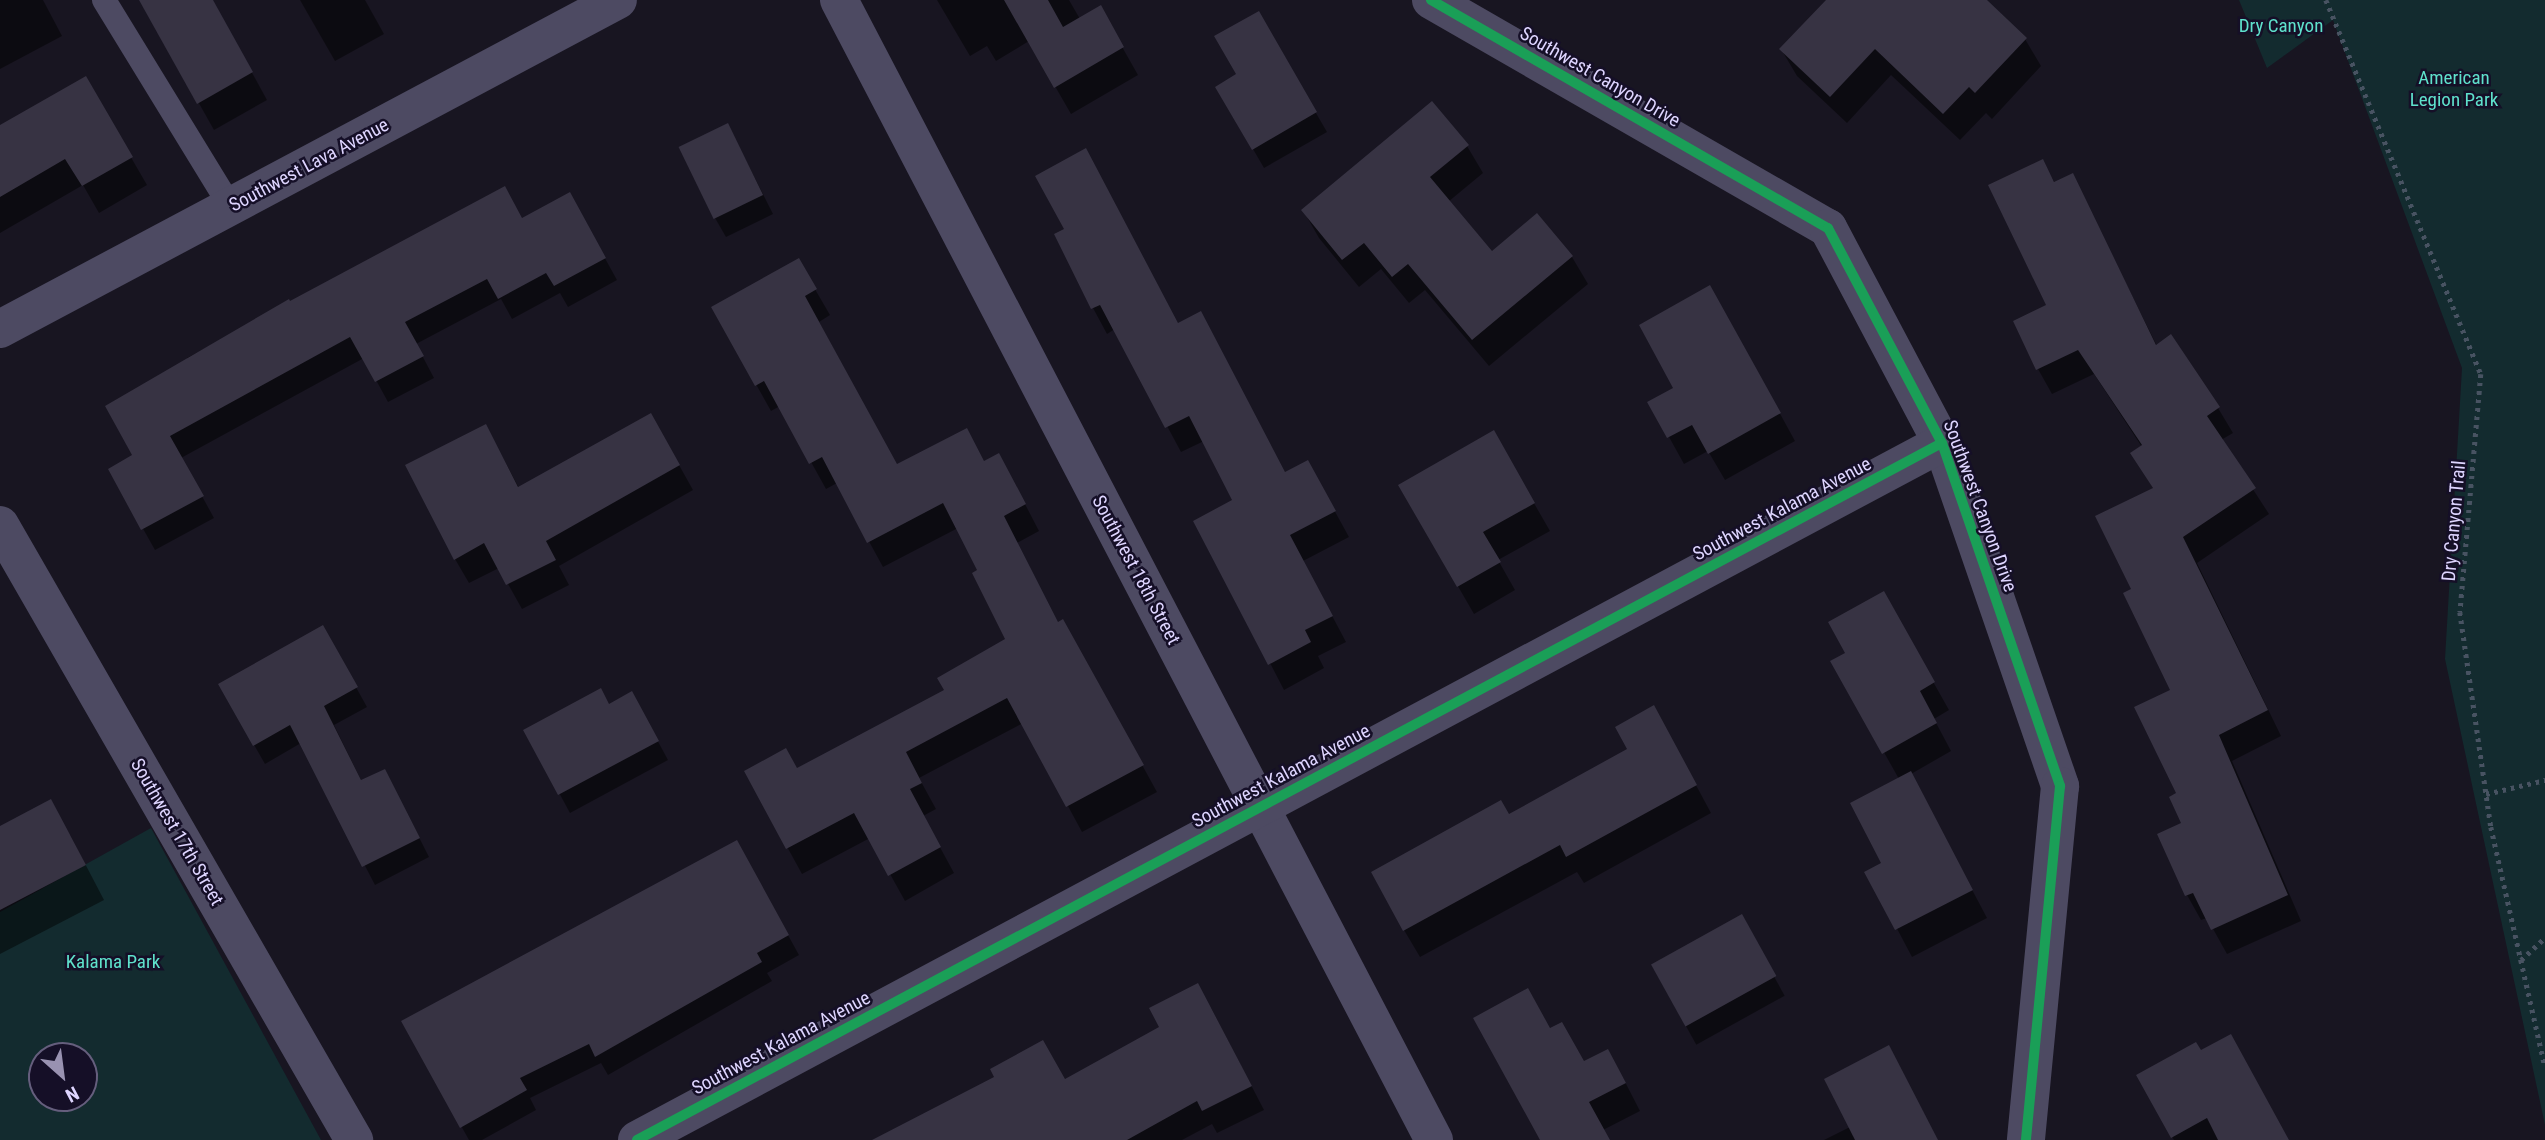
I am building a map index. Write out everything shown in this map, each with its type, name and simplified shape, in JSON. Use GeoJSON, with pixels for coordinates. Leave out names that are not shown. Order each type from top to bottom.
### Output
{"type":"FeatureCollection","features":[{"type":"Feature","properties":{"kind":"street","name":"Southwest Lava Avenue"},"geometry":{"type":"LineString","coordinates":[[0,329],[618,0]]}},
{"type":"Feature","properties":{"kind":"street","name":"Southwest 18th Street"},"geometry":{"type":"LineString","coordinates":[[839,0],[1434,1140]]}},
{"type":"Feature","properties":{"kind":"street","name":"Southwest Canyon Drive"},"geometry":{"type":"LineString","coordinates":[[1431,0],[1828,228],[1942,443],[2060,786],[2026,1140]]}},
{"type":"Feature","properties":{"kind":"street","name":"Southwest Kalama Avenue"},"geometry":{"type":"LineString","coordinates":[[637,1140],[1942,443]]}},
{"type":"Feature","properties":{"kind":"street","name":"Southwest 17th Street"},"geometry":{"type":"LineString","coordinates":[[0,525],[354,1140]]}},
{"type":"Feature","properties":{"kind":"lane"},"geometry":{"type":"LineString","coordinates":[[104,0],[231,207]]}},
{"type":"Feature","properties":{"kind":"path"},"geometry":{"type":"LineString","coordinates":[[2486,794],[2545,780]]}},
{"type":"Feature","properties":{"kind":"path"},"geometry":{"type":"LineString","coordinates":[[2521,960],[2545,938]]}},
{"type":"Feature","properties":{"kind":"green space","name":"American Legion Park"},"geometry":{"type":"Polygon","coordinates":[[[2239,0],[2545,0],[2545,1125],[2445,659],[2462,368],[2333,20],[2267,68],[2239,0]]]}},
{"type":"Feature","properties":{"kind":"green space","name":"Kalama Park"},"geometry":{"type":"Polygon","coordinates":[[[151,828],[321,1140],[0,1140],[0,912],[151,828]]]}},
{"type":"Feature","properties":{"kind":"building"},"geometry":{"type":"Polygon","coordinates":[[[139,0],[213,0],[253,72],[197,104],[139,0]]]}},
{"type":"Feature","properties":{"kind":"building"},"geometry":{"type":"Polygon","coordinates":[[[1004,0],[1048,0],[1063,27],[1101,5],[1124,47],[1054,88],[1004,0]]]}},
{"type":"Feature","properties":{"kind":"building"},"geometry":{"type":"Polygon","coordinates":[[[1826,0],[1987,0],[2027,38],[1975,93],[1969,87],[1943,114],[1875,49],[1830,97],[1779,49],[1826,0]]]}},
{"type":"Feature","properties":{"kind":"building"},"geometry":{"type":"Polygon","coordinates":[[[1259,11],[1317,112],[1252,150],[1215,87],[1236,74],[1214,36],[1259,11]]]}},
{"type":"Feature","properties":{"kind":"building"},"geometry":{"type":"Polygon","coordinates":[[[86,76],[133,157],[82,186],[65,159],[0,197],[0,125],[86,76]]]}},
{"type":"Feature","properties":{"kind":"building"},"geometry":{"type":"Polygon","coordinates":[[[1432,101],[1469,145],[1430,177],[1492,251],[1537,213],[1573,256],[1472,340],[1408,264],[1392,277],[1364,243],[1342,260],[1301,210],[1432,101]]]}},
{"type":"Feature","properties":{"kind":"building"},"geometry":{"type":"Polygon","coordinates":[[[728,123],[763,195],[714,219],[679,147],[728,123]]]}},
{"type":"Feature","properties":{"kind":"building"},"geometry":{"type":"Polygon","coordinates":[[[1086,148],[1178,323],[1201,311],[1285,472],[1308,460],[1336,511],[1290,535],[1333,616],[1305,630],[1311,642],[1268,665],[1193,521],[1232,500],[1189,416],[1165,428],[1100,305],[1091,309],[1054,234],[1064,229],[1035,176],[1086,148]]]}},
{"type":"Feature","properties":{"kind":"building"},"geometry":{"type":"Polygon","coordinates":[[[2043,159],[2054,182],[2073,173],[2156,345],[2171,334],[2220,407],[2207,416],[2256,488],[2183,537],[2268,710],[2219,735],[2288,895],[2211,930],[2193,893],[2185,896],[2157,834],[2181,823],[2169,797],[2176,793],[2134,707],[2170,690],[2123,593],[2131,589],[2095,516],[2153,488],[2130,453],[2142,445],[2078,350],[2036,370],[2013,321],[2046,305],[1988,185],[2043,159]]]}},
{"type":"Feature","properties":{"kind":"building"},"geometry":{"type":"Polygon","coordinates":[[[505,186],[522,218],[570,192],[606,258],[554,286],[546,273],[498,299],[487,279],[405,322],[424,356],[375,382],[350,337],[170,436],[204,496],[141,530],[108,469],[132,455],[105,406],[289,299],[290,301],[505,186]]]}},
{"type":"Feature","properties":{"kind":"building"},"geometry":{"type":"Polygon","coordinates":[[[799,258],[817,289],[805,296],[897,464],[967,428],[984,461],[999,453],[1026,504],[1004,516],[1058,622],[1063,619],[1144,765],[1066,807],[1007,698],[906,752],[922,783],[910,789],[941,847],[888,876],[854,813],[786,849],[744,771],[786,748],[797,768],[944,690],[937,678],[1005,639],[972,573],[977,570],[943,503],[867,543],[822,457],[809,464],[764,381],[755,386],[711,307],[799,258]]]}},
{"type":"Feature","properties":{"kind":"building"},"geometry":{"type":"Polygon","coordinates":[[[1710,285],[1781,413],[1708,454],[1692,425],[1667,438],[1647,402],[1673,388],[1639,325],[1710,285]]]}},
{"type":"Feature","properties":{"kind":"building"},"geometry":{"type":"Polygon","coordinates":[[[651,413],[680,465],[546,541],[556,560],[506,585],[484,543],[454,560],[405,465],[486,424],[518,487],[651,413]]]}},
{"type":"Feature","properties":{"kind":"building"},"geometry":{"type":"Polygon","coordinates":[[[1494,430],[1535,503],[1483,532],[1501,562],[1457,587],[1398,485],[1494,430]]]}},
{"type":"Feature","properties":{"kind":"building"},"geometry":{"type":"Polygon","coordinates":[[[1884,591],[1935,682],[1920,691],[1937,723],[1882,754],[1830,661],[1845,653],[1828,622],[1884,591]]]}},
{"type":"Feature","properties":{"kind":"building"},"geometry":{"type":"Polygon","coordinates":[[[323,625],[358,687],[324,706],[361,780],[385,769],[420,838],[362,867],[290,725],[253,746],[218,684],[323,625]]]}},
{"type":"Feature","properties":{"kind":"building"},"geometry":{"type":"Polygon","coordinates":[[[601,688],[609,704],[632,691],[659,741],[558,795],[523,730],[601,688]]]}},
{"type":"Feature","properties":{"kind":"building"},"geometry":{"type":"Polygon","coordinates":[[[1654,705],[1697,785],[1566,857],[1560,845],[1403,931],[1371,872],[1501,800],[1509,814],[1627,749],[1615,727],[1654,705]]]}},
{"type":"Feature","properties":{"kind":"building"},"geometry":{"type":"Polygon","coordinates":[[[1911,771],[1973,890],[1895,930],[1864,872],[1881,863],[1850,803],[1911,771]]]}},
{"type":"Feature","properties":{"kind":"building"},"geometry":{"type":"Polygon","coordinates":[[[51,799],[86,865],[0,910],[0,826],[51,799]]]}},
{"type":"Feature","properties":{"kind":"building"},"geometry":{"type":"Polygon","coordinates":[[[737,840],[789,935],[757,953],[762,962],[595,1057],[589,1044],[520,1078],[527,1090],[460,1128],[401,1021],[737,840]]]}},
{"type":"Feature","properties":{"kind":"building"},"geometry":{"type":"Polygon","coordinates":[[[1742,914],[1776,976],[1685,1027],[1651,964],[1742,914]]]}},
{"type":"Feature","properties":{"kind":"building"},"geometry":{"type":"Polygon","coordinates":[[[1198,983],[1252,1086],[1202,1111],[1197,1101],[1127,1140],[872,1140],[994,1077],[990,1069],[1043,1040],[1065,1079],[1159,1027],[1149,1008],[1198,983]]]}},
{"type":"Feature","properties":{"kind":"building"},"geometry":{"type":"Polygon","coordinates":[[[1528,988],[1550,1028],[1562,1022],[1584,1061],[1608,1049],[1626,1083],[1589,1102],[1610,1140],[1540,1140],[1473,1018],[1528,988]]]}},
{"type":"Feature","properties":{"kind":"building"},"geometry":{"type":"Polygon","coordinates":[[[2231,1034],[2289,1140],[2218,1140],[2207,1118],[2171,1138],[2136,1075],[2196,1042],[2201,1050],[2231,1034]]]}},
{"type":"Feature","properties":{"kind":"building"},"geometry":{"type":"Polygon","coordinates":[[[1889,1045],[1938,1140],[1855,1140],[1824,1079],[1889,1045]]]}},
{"type":"Feature","properties":{"kind":"cycle path"},"geometry":{"type":"LineString","coordinates":[[1431,0],[1828,228],[1942,443],[2060,786],[2026,1140]]}},
{"type":"Feature","properties":{"kind":"cycle path"},"geometry":{"type":"LineString","coordinates":[[637,1140],[1942,443]]}},
{"type":"Feature","properties":{"kind":"park label","name":"Dry Canyon"},"geometry":{"type":"Point","coordinates":[2281,26]}}]}
